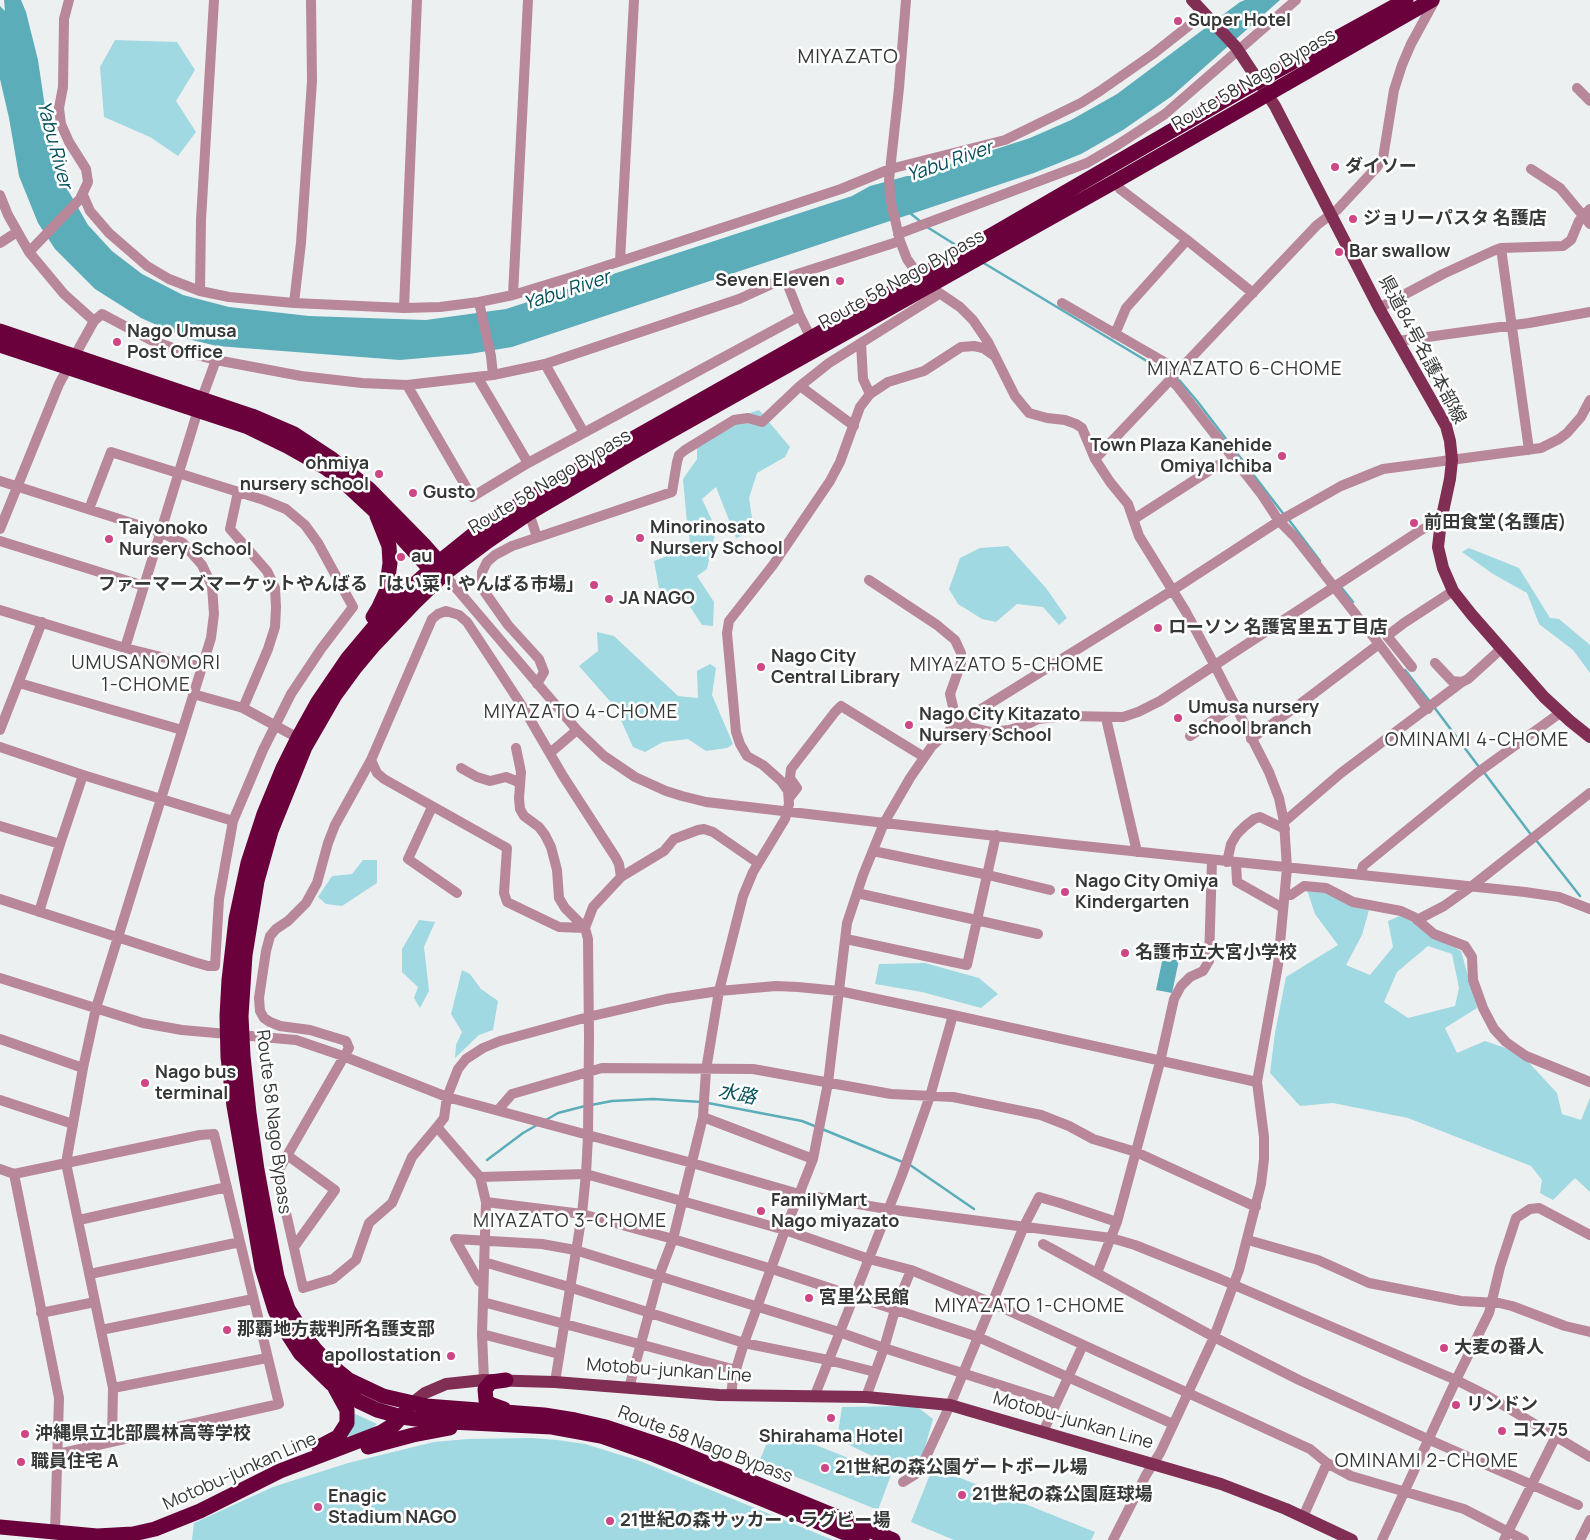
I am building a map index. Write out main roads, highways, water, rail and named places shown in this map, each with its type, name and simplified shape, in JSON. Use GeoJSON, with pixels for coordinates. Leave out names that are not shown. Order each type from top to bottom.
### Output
{"type":"FeatureCollection","features":[{"type":"Feature","properties":{"kind":"highway","name":"Route 58 Nago Bypass"},"geometry":{"type":"LineString","coordinates":[[893,1540],[745,1478],[636,1436],[575,1420],[514,1412],[411,1404],[378,1394],[357,1385],[342,1375],[310,1343],[288,1309],[272,1256],[249,1113],[234,1035],[241,1016],[244,954],[257,881],[272,830],[298,762],[320,720],[354,669],[396,621],[438,568],[488,541],[529,513],[929,285],[1116,181],[1263,87],[1406,0]]}},
{"type":"Feature","properties":{"kind":"highway","name":"Route 58 Nago Bypass"},"geometry":{"type":"LineString","coordinates":[[862,1540],[655,1455],[601,1436],[552,1427],[430,1421],[378,1410],[358,1401],[332,1384],[306,1359],[289,1337],[255,1270],[234,1106],[234,1035],[230,960],[248,863],[264,814],[298,738],[334,678],[395,602],[438,568],[475,533],[518,505],[811,338],[929,285],[1091,169],[1263,87],[1434,0]]}},
{"type":"Feature","properties":{"kind":"highway"},"geometry":{"type":"LineString","coordinates":[[0,331],[72,362]]}},
{"type":"Feature","properties":{"kind":"highway"},"geometry":{"type":"LineString","coordinates":[[0,345],[72,362],[200,404],[276,426],[294,434],[332,458],[386,505],[438,568]]}},
{"type":"Feature","properties":{"kind":"highway"},"geometry":{"type":"LineString","coordinates":[[200,404],[294,449],[326,468],[372,507],[438,568]]}},
{"type":"Feature","properties":{"kind":"highway"},"geometry":{"type":"LineString","coordinates":[[365,637],[368,624],[383,600],[388,585],[390,569],[389,546],[372,507]]}},
{"type":"Feature","properties":{"kind":"highway"},"geometry":{"type":"LineString","coordinates":[[506,1380],[488,1384],[485,1390],[485,1397],[490,1404],[514,1412]]}},
{"type":"Feature","properties":{"kind":"highway"},"geometry":{"type":"LineString","coordinates":[[280,1471],[290,1460],[333,1441],[345,1428],[348,1419],[347,1410],[332,1384]]}},
{"type":"Feature","properties":{"kind":"highway","name":"Motobu-junkan Line"},"geometry":{"type":"LineString","coordinates":[[0,1527],[97,1536],[115,1536],[156,1529],[200,1511],[280,1471],[382,1432],[393,1426],[411,1404]]}},
{"type":"Feature","properties":{"kind":"highway"},"geometry":{"type":"LineString","coordinates":[[326,1453],[364,1448],[413,1434],[472,1424]]}},
{"type":"Feature","properties":{"kind":"main road","name":"県道84号名護本部線"},"geometry":{"type":"LineString","coordinates":[[1192,0],[1237,48],[1263,87],[1379,308],[1446,426],[1452,460],[1438,539],[1442,568],[1453,591],[1501,649],[1560,712],[1590,737]]}},
{"type":"Feature","properties":{"kind":"main road","name":"Motobu-junkan Line"},"geometry":{"type":"LineString","coordinates":[[411,1404],[430,1390],[446,1384],[506,1380],[731,1395],[866,1397],[950,1406],[1221,1484],[1258,1497],[1352,1540]]}},
{"type":"Feature","properties":{"kind":"water","name":"Yabu River"},"geometry":{"type":"Polygon","coordinates":[[[4,0],[21,0],[26,12],[38,60],[46,114],[57,163],[69,192],[88,225],[112,251],[142,274],[183,295],[229,307],[309,316],[426,320],[506,309],[852,196],[870,186],[913,176],[1030,138],[1071,120],[1117,94],[1240,2],[1245,0],[1280,0],[1172,96],[1123,130],[1081,154],[1034,173],[512,347],[469,354],[400,360],[217,346],[188,339],[141,318],[95,289],[55,249],[38,223],[19,176],[0,79],[0,6],[5,11],[4,0]]]}},
{"type":"Feature","properties":{"kind":"water"},"geometry":{"type":"Polygon","coordinates":[[[1163,957],[1179,960],[1172,993],[1156,990],[1163,957]]]}},
{"type":"Feature","properties":{"kind":"waterway"},"geometry":{"type":"LineString","coordinates":[[910,213],[921,222]]}},
{"type":"Feature","properties":{"kind":"waterway"},"geometry":{"type":"LineString","coordinates":[[927,227],[959,247]]}},
{"type":"Feature","properties":{"kind":"waterway"},"geometry":{"type":"LineString","coordinates":[[982,262],[1170,375]]}},
{"type":"Feature","properties":{"kind":"waterway"},"geometry":{"type":"LineString","coordinates":[[1175,378],[1180,381],[1197,401],[1285,516]]}},
{"type":"Feature","properties":{"kind":"waterway"},"geometry":{"type":"LineString","coordinates":[[1289,520],[1320,561]]}},
{"type":"Feature","properties":{"kind":"waterway"},"geometry":{"type":"LineString","coordinates":[[1341,587],[1353,602]]}},
{"type":"Feature","properties":{"kind":"waterway"},"geometry":{"type":"LineString","coordinates":[[1405,670],[1431,703]]}},
{"type":"Feature","properties":{"kind":"waterway"},"geometry":{"type":"LineString","coordinates":[[1434,707],[1479,767]]}},
{"type":"Feature","properties":{"kind":"waterway"},"geometry":{"type":"LineString","coordinates":[[1483,771],[1532,836]]}},
{"type":"Feature","properties":{"kind":"waterway"},"geometry":{"type":"LineString","coordinates":[[1536,840],[1580,896]]}},
{"type":"Feature","properties":{"kind":"waterway","name":"水路"},"geometry":{"type":"LineString","coordinates":[[591,1105],[612,1101],[653,1099],[702,1102]]}},
{"type":"Feature","properties":{"kind":"waterway","name":"水路"},"geometry":{"type":"LineString","coordinates":[[708,1103],[802,1121],[817,1127]]}},
{"type":"Feature","properties":{"kind":"waterway","name":"水路"},"geometry":{"type":"LineString","coordinates":[[546,1120],[558,1113],[585,1106]]}},
{"type":"Feature","properties":{"kind":"waterway","name":"水路"},"geometry":{"type":"LineString","coordinates":[[487,1160],[537,1125]]}},
{"type":"Feature","properties":{"kind":"waterway","name":"水路"},"geometry":{"type":"LineString","coordinates":[[822,1129],[905,1163]]}},
{"type":"Feature","properties":{"kind":"waterway","name":"水路"},"geometry":{"type":"LineString","coordinates":[[910,1165],[974,1209]]}},
{"type":"Feature","properties":{"kind":"place","name":"Super Hotel"},"geometry":{"type":"Point","coordinates":[1178,21]}},
{"type":"Feature","properties":{"kind":"place","name":"ダイソー"},"geometry":{"type":"Point","coordinates":[1335,167]}},
{"type":"Feature","properties":{"kind":"place","name":"ジョリーパスタ 名護店"},"geometry":{"type":"Point","coordinates":[1353,219]}},
{"type":"Feature","properties":{"kind":"place","name":"Bar swallow"},"geometry":{"type":"Point","coordinates":[1339,252]}},
{"type":"Feature","properties":{"kind":"place","name":"Seven Eleven"},"geometry":{"type":"Point","coordinates":[840,281]}},
{"type":"Feature","properties":{"kind":"place","name":"Nago Umusa Post Office"},"geometry":{"type":"Point","coordinates":[117,342]}},
{"type":"Feature","properties":{"kind":"place","name":"Town Plaza Kanehide Omiya Ichiba"},"geometry":{"type":"Point","coordinates":[1282,456]}},
{"type":"Feature","properties":{"kind":"place","name":"ohmiya nursery school"},"geometry":{"type":"Point","coordinates":[379,474]}},
{"type":"Feature","properties":{"kind":"place","name":"Gusto"},"geometry":{"type":"Point","coordinates":[413,493]}},
{"type":"Feature","properties":{"kind":"place","name":"前田食堂(名護店)"},"geometry":{"type":"Point","coordinates":[1414,523]}},
{"type":"Feature","properties":{"kind":"place","name":"Minorinosato Nursery School"},"geometry":{"type":"Point","coordinates":[640,538]}},
{"type":"Feature","properties":{"kind":"place","name":"Taiyonoko Nursery School"},"geometry":{"type":"Point","coordinates":[109,539]}},
{"type":"Feature","properties":{"kind":"place","name":"au"},"geometry":{"type":"Point","coordinates":[401,557]}},
{"type":"Feature","properties":{"kind":"place","name":"ファーマーズマーケットやんばる「はい菜！やんばる市場」"},"geometry":{"type":"Point","coordinates":[594,585]}},
{"type":"Feature","properties":{"kind":"place","name":"JA NAGO"},"geometry":{"type":"Point","coordinates":[609,599]}},
{"type":"Feature","properties":{"kind":"place","name":"ローソン 名護宮里五丁目店"},"geometry":{"type":"Point","coordinates":[1158,628]}},
{"type":"Feature","properties":{"kind":"place","name":"Nago City Central Library"},"geometry":{"type":"Point","coordinates":[761,667]}},
{"type":"Feature","properties":{"kind":"place","name":"Umusa nursery school branch"},"geometry":{"type":"Point","coordinates":[1178,718]}},
{"type":"Feature","properties":{"kind":"place","name":"Nago City Kitazato Nursery School"},"geometry":{"type":"Point","coordinates":[909,725]}},
{"type":"Feature","properties":{"kind":"place","name":"Nago City Omiya Kindergarten"},"geometry":{"type":"Point","coordinates":[1065,892]}},
{"type":"Feature","properties":{"kind":"place","name":"名護市立大宮小学校"},"geometry":{"type":"Point","coordinates":[1125,953]}},
{"type":"Feature","properties":{"kind":"place","name":"Nago bus terminal"},"geometry":{"type":"Point","coordinates":[145,1083]}},
{"type":"Feature","properties":{"kind":"place","name":"FamilyMart Nago miyazato"},"geometry":{"type":"Point","coordinates":[761,1211]}},
{"type":"Feature","properties":{"kind":"place","name":"宮里公民館"},"geometry":{"type":"Point","coordinates":[809,1298]}},
{"type":"Feature","properties":{"kind":"place","name":"那覇地方裁判所名護支部"},"geometry":{"type":"Point","coordinates":[227,1330]}},
{"type":"Feature","properties":{"kind":"place","name":"大麦の番人"},"geometry":{"type":"Point","coordinates":[1444,1348]}},
{"type":"Feature","properties":{"kind":"place","name":"apollostation"},"geometry":{"type":"Point","coordinates":[451,1356]}},
{"type":"Feature","properties":{"kind":"place","name":"リンドン"},"geometry":{"type":"Point","coordinates":[1456,1405]}},
{"type":"Feature","properties":{"kind":"place","name":"Shirahama Hotel"},"geometry":{"type":"Point","coordinates":[831,1418]}},
{"type":"Feature","properties":{"kind":"place","name":"コス75"},"geometry":{"type":"Point","coordinates":[1502,1431]}},
{"type":"Feature","properties":{"kind":"place","name":"沖縄県立北部農林高等学校"},"geometry":{"type":"Point","coordinates":[25,1434]}},
{"type":"Feature","properties":{"kind":"place","name":"職員住宅 A"},"geometry":{"type":"Point","coordinates":[21,1462]}},
{"type":"Feature","properties":{"kind":"place","name":"21世紀の森公園ゲートボール場"},"geometry":{"type":"Point","coordinates":[825,1468]}},
{"type":"Feature","properties":{"kind":"place","name":"21世紀の森公園庭球場"},"geometry":{"type":"Point","coordinates":[962,1495]}},
{"type":"Feature","properties":{"kind":"place","name":"Enagic Stadium NAGO"},"geometry":{"type":"Point","coordinates":[318,1507]}},
{"type":"Feature","properties":{"kind":"place","name":"21世紀の森サッカー・ラグビー場"},"geometry":{"type":"Point","coordinates":[610,1521]}},
{"type":"Feature","properties":{"kind":"district","name":"MIYAZATO"},"geometry":{"type":"Point","coordinates":[848,57]}},
{"type":"Feature","properties":{"kind":"district","name":"MIYAZATO 6-CHOME"},"geometry":{"type":"Point","coordinates":[1245,370]}},
{"type":"Feature","properties":{"kind":"district","name":"MIYAZATO 5-CHOME"},"geometry":{"type":"Point","coordinates":[1007,666]}},
{"type":"Feature","properties":{"kind":"district","name":"UMUSANOMORI 1-CHOME"},"geometry":{"type":"Point","coordinates":[146,675]}},
{"type":"Feature","properties":{"kind":"district","name":"MIYAZATO 4-CHOME"},"geometry":{"type":"Point","coordinates":[581,713]}},
{"type":"Feature","properties":{"kind":"district","name":"OMINAMI 4-CHOME"},"geometry":{"type":"Point","coordinates":[1477,741]}},
{"type":"Feature","properties":{"kind":"district","name":"MIYAZATO 3-CHOME"},"geometry":{"type":"Point","coordinates":[570,1222]}},
{"type":"Feature","properties":{"kind":"district","name":"MIYAZATO 1-CHOME"},"geometry":{"type":"Point","coordinates":[1030,1307]}},
{"type":"Feature","properties":{"kind":"district","name":"OMINAMI 2-CHOME"},"geometry":{"type":"Point","coordinates":[1427,1462]}}]}
